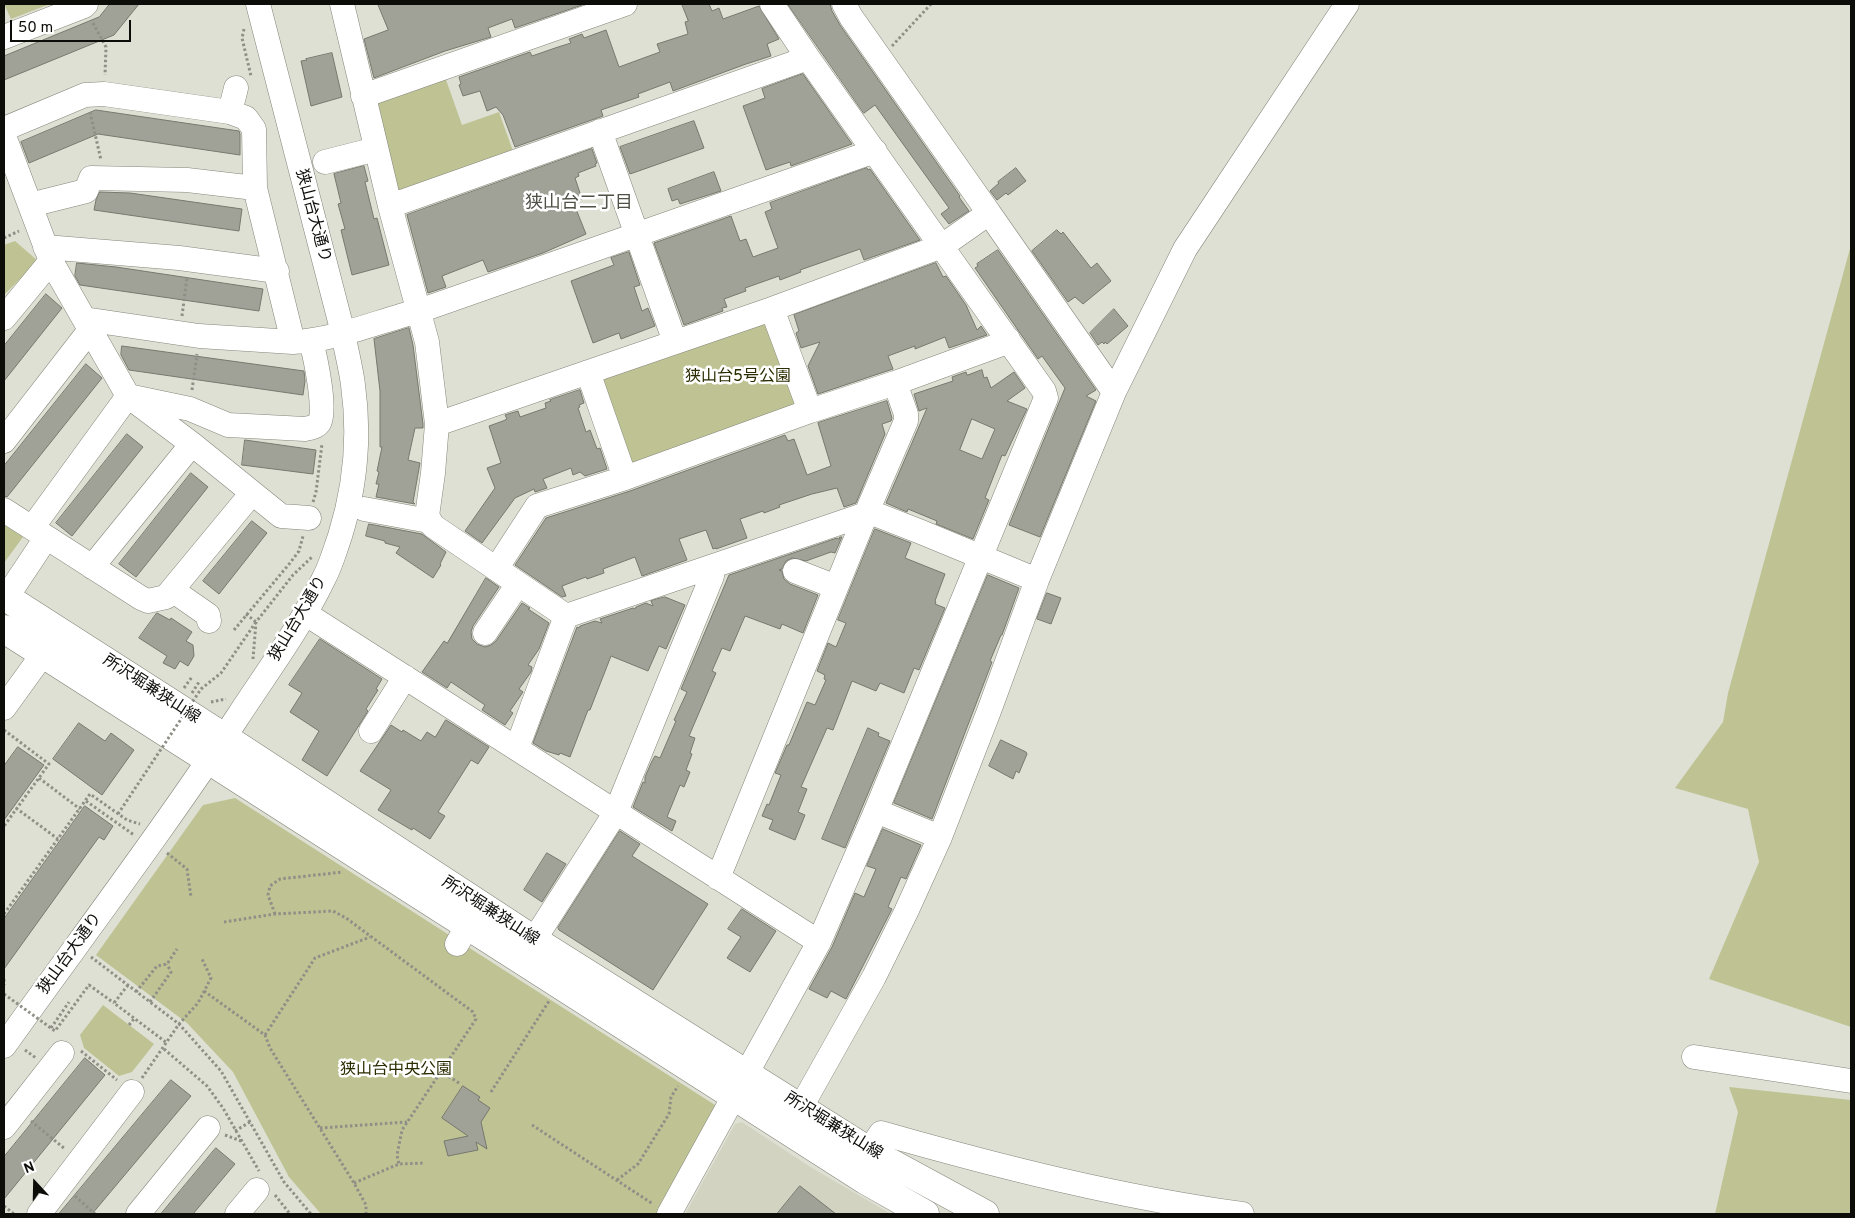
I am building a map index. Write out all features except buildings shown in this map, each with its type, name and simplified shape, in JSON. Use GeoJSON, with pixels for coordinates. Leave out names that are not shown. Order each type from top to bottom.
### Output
{"type":"FeatureCollection","features":[{"type":"Feature","properties":{"kind":"main road","name":"所沢堀兼狭山線"},"geometry":{"type":"LineString","coordinates":[[5,597],[224,737],[534,940],[740,1084],[865,1180],[925,1214]]}},
{"type":"Feature","properties":{"kind":"main road","name":"所沢堀兼狭山線"},"geometry":{"type":"LineString","coordinates":[[4,629],[208,759],[462,935],[740,1084],[801,1107],[869,1151],[985,1214]]}},
{"type":"Feature","properties":{"kind":"street","name":"狭山台大通り"},"geometry":{"type":"LineString","coordinates":[[4,1046],[76,948],[224,737],[306,614],[325,576],[348,506],[354,470],[356,433],[353,385],[343,333],[258,4]]}},
{"type":"Feature","properties":{"kind":"street"},"geometry":{"type":"LineString","coordinates":[[342,4],[390,206],[427,342],[437,424],[427,516],[429,521],[440,532],[566,616]]}},
{"type":"Feature","properties":{"kind":"street"},"geometry":{"type":"LineString","coordinates":[[363,96],[625,4]]}},
{"type":"Feature","properties":{"kind":"street"},"geometry":{"type":"LineString","coordinates":[[664,1211],[740,1084],[819,942],[876,811],[1046,398],[1044,391],[1008,339],[808,58],[772,4]]}},
{"type":"Feature","properties":{"kind":"street"},"geometry":{"type":"LineString","coordinates":[[844,4],[850,17],[1114,392]]}},
{"type":"Feature","properties":{"kind":"street"},"geometry":{"type":"LineString","coordinates":[[801,1107],[874,977],[940,837],[1037,580],[1114,392],[1185,249],[1347,4]]}},
{"type":"Feature","properties":{"kind":"street"},"geometry":{"type":"LineString","coordinates":[[4,37],[85,5]]}},
{"type":"Feature","properties":{"kind":"street"},"geometry":{"type":"LineString","coordinates":[[390,206],[808,58]]}},
{"type":"Feature","properties":{"kind":"street"},"geometry":{"type":"LineString","coordinates":[[230,112],[236,88]]}},
{"type":"Feature","properties":{"kind":"street"},"geometry":{"type":"LineString","coordinates":[[4,129],[95,94],[230,112],[246,118],[254,129],[255,188],[276,271],[302,342],[323,409],[320,421],[316,426],[305,429],[228,425],[190,409],[128,396]]}},
{"type":"Feature","properties":{"kind":"street"},"geometry":{"type":"LineString","coordinates":[[600,132],[674,342]]}},
{"type":"Feature","properties":{"kind":"street"},"geometry":{"type":"LineString","coordinates":[[4,136],[10,170],[30,204],[48,254],[128,396],[192,444],[281,516],[309,518]]}},
{"type":"Feature","properties":{"kind":"street"},"geometry":{"type":"LineString","coordinates":[[325,162],[376,149]]}},
{"type":"Feature","properties":{"kind":"street"},"geometry":{"type":"LineString","coordinates":[[87,324],[189,335],[302,342],[343,333],[419,311],[875,151]]}},
{"type":"Feature","properties":{"kind":"street"},"geometry":{"type":"LineString","coordinates":[[30,204],[86,191],[91,178],[187,180],[255,188]]}},
{"type":"Feature","properties":{"kind":"street"},"geometry":{"type":"LineString","coordinates":[[437,424],[772,309],[942,246],[989,213]]}},
{"type":"Feature","properties":{"kind":"street"},"geometry":{"type":"LineString","coordinates":[[48,254],[190,260],[276,271]]}},
{"type":"Feature","properties":{"kind":"street"},"geometry":{"type":"LineString","coordinates":[[4,318],[48,254]]}},
{"type":"Feature","properties":{"kind":"street"},"geometry":{"type":"LineString","coordinates":[[772,309],[810,411]]}},
{"type":"Feature","properties":{"kind":"street"},"geometry":{"type":"LineString","coordinates":[[4,441],[87,324]]}},
{"type":"Feature","properties":{"kind":"street"},"geometry":{"type":"LineString","coordinates":[[496,569],[537,506],[625,478],[810,411],[895,383],[999,345],[1008,339]]}},
{"type":"Feature","properties":{"kind":"street"},"geometry":{"type":"LineString","coordinates":[[588,372],[625,478]]}},
{"type":"Feature","properties":{"kind":"street"},"geometry":{"type":"LineString","coordinates":[[718,878],[866,514],[906,421],[906,414],[895,383]]}},
{"type":"Feature","properties":{"kind":"street"},"geometry":{"type":"LineString","coordinates":[[5,597],[39,533],[128,396]]}},
{"type":"Feature","properties":{"kind":"street"},"geometry":{"type":"LineString","coordinates":[[92,567],[192,444]]}},
{"type":"Feature","properties":{"kind":"street"},"geometry":{"type":"LineString","coordinates":[[4,510],[148,601],[166,597],[252,493]]}},
{"type":"Feature","properties":{"kind":"street"},"geometry":{"type":"LineString","coordinates":[[364,509],[429,521]]}},
{"type":"Feature","properties":{"kind":"street"},"geometry":{"type":"LineString","coordinates":[[566,616],[712,568],[866,514],[875,514],[1037,580]]}},
{"type":"Feature","properties":{"kind":"street"},"geometry":{"type":"LineString","coordinates":[[534,940],[616,812],[712,576],[712,568]]}},
{"type":"Feature","properties":{"kind":"street"},"geometry":{"type":"LineString","coordinates":[[795,570],[836,588]]}},
{"type":"Feature","properties":{"kind":"street"},"geometry":{"type":"LineString","coordinates":[[485,633],[518,584]]}},
{"type":"Feature","properties":{"kind":"street"},"geometry":{"type":"LineString","coordinates":[[172,590],[208,615],[209,621]]}},
{"type":"Feature","properties":{"kind":"street"},"geometry":{"type":"LineString","coordinates":[[306,614],[819,942]]}},
{"type":"Feature","properties":{"kind":"street"},"geometry":{"type":"LineString","coordinates":[[517,748],[566,616]]}},
{"type":"Feature","properties":{"kind":"street"},"geometry":{"type":"LineString","coordinates":[[4,708],[43,654]]}},
{"type":"Feature","properties":{"kind":"street"},"geometry":{"type":"LineString","coordinates":[[371,731],[405,677]]}},
{"type":"Feature","properties":{"kind":"street"},"geometry":{"type":"LineString","coordinates":[[876,811],[940,837]]}},
{"type":"Feature","properties":{"kind":"street"},"geometry":{"type":"LineString","coordinates":[[11,1119],[70,1051]]}},
{"type":"Feature","properties":{"kind":"street"},"geometry":{"type":"LineString","coordinates":[[1694,1057],[1851,1081]]}},
{"type":"Feature","properties":{"kind":"street"},"geometry":{"type":"LineString","coordinates":[[39,1214],[132,1092]]}},
{"type":"Feature","properties":{"kind":"street"},"geometry":{"type":"LineString","coordinates":[[138,1214],[208,1128]]}},
{"type":"Feature","properties":{"kind":"street"},"geometry":{"type":"LineString","coordinates":[[869,1151],[881,1133],[1040,1176],[1090,1187],[1242,1214]]}},
{"type":"Feature","properties":{"kind":"street"},"geometry":{"type":"LineString","coordinates":[[236,1214],[264,1185]]}},
{"type":"Feature","properties":{"kind":"path"},"geometry":{"type":"LineString","coordinates":[[880,59],[931,4]]}},
{"type":"Feature","properties":{"kind":"path"},"geometry":{"type":"LineString","coordinates":[[85,5],[106,47],[95,94],[106,177]]}},
{"type":"Feature","properties":{"kind":"path"},"geometry":{"type":"LineString","coordinates":[[190,260],[190,409]]}},
{"type":"Feature","properties":{"kind":"path"},"geometry":{"type":"LineString","coordinates":[[234,630],[299,550],[316,492],[322,437],[316,426]]}},
{"type":"Feature","properties":{"kind":"path"},"geometry":{"type":"LineString","coordinates":[[118,814],[202,689],[221,673],[256,622],[293,575],[316,553]]}},
{"type":"Feature","properties":{"kind":"path"},"geometry":{"type":"LineString","coordinates":[[246,614],[256,622]]}},
{"type":"Feature","properties":{"kind":"path"},"geometry":{"type":"LineString","coordinates":[[256,622],[252,655],[254,663],[259,656]]}},
{"type":"Feature","properties":{"kind":"path"},"geometry":{"type":"LineString","coordinates":[[196,697],[192,693],[199,682]]}},
{"type":"Feature","properties":{"kind":"path"},"geometry":{"type":"LineString","coordinates":[[204,704],[230,698]]}},
{"type":"Feature","properties":{"kind":"path"},"geometry":{"type":"LineString","coordinates":[[187,700],[196,706]]}},
{"type":"Feature","properties":{"kind":"path"},"geometry":{"type":"LineString","coordinates":[[4,730],[49,764],[4,826]]}},
{"type":"Feature","properties":{"kind":"path"},"geometry":{"type":"LineString","coordinates":[[39,778],[80,809]]}},
{"type":"Feature","properties":{"kind":"path"},"geometry":{"type":"LineString","coordinates":[[4,914],[90,794],[127,820],[142,825]]}},
{"type":"Feature","properties":{"kind":"path"},"geometry":{"type":"LineString","coordinates":[[86,801],[134,836]]}},
{"type":"Feature","properties":{"kind":"path"},"geometry":{"type":"LineString","coordinates":[[16,808],[58,839]]}},
{"type":"Feature","properties":{"kind":"path"},"geometry":{"type":"LineString","coordinates":[[165,851],[187,869],[191,897]]}},
{"type":"Feature","properties":{"kind":"path"},"geometry":{"type":"LineString","coordinates":[[274,914],[268,895],[270,886],[280,878],[350,870]]}},
{"type":"Feature","properties":{"kind":"path"},"geometry":{"type":"LineString","coordinates":[[224,922],[274,914],[333,911],[473,1012],[476,1019],[402,1130],[397,1148],[399,1164]]}},
{"type":"Feature","properties":{"kind":"path"},"geometry":{"type":"LineString","coordinates":[[265,1035],[315,958],[371,937]]}},
{"type":"Feature","properties":{"kind":"path"},"geometry":{"type":"LineString","coordinates":[[136,992],[157,966],[167,964],[177,949]]}},
{"type":"Feature","properties":{"kind":"path"},"geometry":{"type":"LineString","coordinates":[[90,957],[179,1024],[222,1072],[284,1182],[310,1213]]}},
{"type":"Feature","properties":{"kind":"path"},"geometry":{"type":"LineString","coordinates":[[70,1051],[132,1092],[179,1024],[198,1003],[211,978],[202,959]]}},
{"type":"Feature","properties":{"kind":"path"},"geometry":{"type":"LineString","coordinates":[[150,1002],[171,972],[167,964]]}},
{"type":"Feature","properties":{"kind":"path"},"geometry":{"type":"LineString","coordinates":[[4,979],[4,985]]}},
{"type":"Feature","properties":{"kind":"path"},"geometry":{"type":"LineString","coordinates":[[4,994],[55,1031],[90,985],[167,1043]]}},
{"type":"Feature","properties":{"kind":"path"},"geometry":{"type":"LineString","coordinates":[[114,1003],[128,985]]}},
{"type":"Feature","properties":{"kind":"path"},"geometry":{"type":"LineString","coordinates":[[204,991],[265,1035],[270,1048],[354,1183],[366,1205],[366,1214]]}},
{"type":"Feature","properties":{"kind":"path"},"geometry":{"type":"LineString","coordinates":[[490,1092],[553,994]]}},
{"type":"Feature","properties":{"kind":"path"},"geometry":{"type":"LineString","coordinates":[[51,1028],[69,1002]]}},
{"type":"Feature","properties":{"kind":"path"},"geometry":{"type":"LineString","coordinates":[[129,1025],[134,1019]]}},
{"type":"Feature","properties":{"kind":"path"},"geometry":{"type":"LineString","coordinates":[[164,1048],[208,1086],[223,1108],[264,1185],[290,1214]]}},
{"type":"Feature","properties":{"kind":"path"},"geometry":{"type":"LineString","coordinates":[[440,1071],[459,1083]]}},
{"type":"Feature","properties":{"kind":"path"},"geometry":{"type":"LineString","coordinates":[[617,1180],[638,1164],[669,1114],[672,1097],[679,1085]]}},
{"type":"Feature","properties":{"kind":"path"},"geometry":{"type":"LineString","coordinates":[[11,1119],[80,1161]]}},
{"type":"Feature","properties":{"kind":"path"},"geometry":{"type":"LineString","coordinates":[[235,1131],[250,1122]]}},
{"type":"Feature","properties":{"kind":"path"},"geometry":{"type":"LineString","coordinates":[[320,1128],[408,1122]]}},
{"type":"Feature","properties":{"kind":"path"},"geometry":{"type":"LineString","coordinates":[[532,1126],[664,1211]]}},
{"type":"Feature","properties":{"kind":"path"},"geometry":{"type":"LineString","coordinates":[[354,1183],[399,1164],[425,1163]]}},
{"type":"Feature","properties":{"kind":"path"},"geometry":{"type":"LineString","coordinates":[[62,1186],[95,1214]]}},
{"type":"Feature","properties":{"kind":"path"},"geometry":{"type":"LineString","coordinates":[[4,1206],[14,1214]]}},
{"type":"Feature","properties":{"kind":"shaded area"},"geometry":{"type":"Polygon","coordinates":[[[742,1122],[812,1168],[891,1214],[685,1214],[735,1124],[742,1122]]]}},
{"type":"Feature","properties":{"kind":"green space"},"geometry":{"type":"Polygon","coordinates":[[[4,4],[50,4],[11,19],[4,4]]]}},
{"type":"Feature","properties":{"kind":"green space"},"geometry":{"type":"Polygon","coordinates":[[[444,74],[462,125],[499,112],[514,154],[395,192],[375,98],[444,74]]]}},
{"type":"Feature","properties":{"kind":"green space"},"geometry":{"type":"Polygon","coordinates":[[[15,241],[38,261],[4,295],[4,245],[15,241]]]}},
{"type":"Feature","properties":{"kind":"green space"},"geometry":{"type":"Polygon","coordinates":[[[1851,245],[1851,1027],[1709,979],[1759,862],[1748,809],[1675,788],[1723,722],[1728,693],[1851,245]]]}},
{"type":"Feature","properties":{"kind":"green space","name":"狭山台5号公園"},"geometry":{"type":"Polygon","coordinates":[[[763,318],[799,401],[790,412],[637,466],[625,462],[600,376],[763,318]]]}},
{"type":"Feature","properties":{"kind":"green space"},"geometry":{"type":"Polygon","coordinates":[[[4,516],[23,537],[4,563],[4,516]]]}},
{"type":"Feature","properties":{"kind":"green space","name":"狭山台中央公園"},"geometry":{"type":"Polygon","coordinates":[[[235,798],[715,1105],[717,1112],[660,1214],[321,1214],[289,1177],[233,1072],[187,1023],[96,955],[203,805],[235,798]]]}},
{"type":"Feature","properties":{"kind":"green space"},"geometry":{"type":"Polygon","coordinates":[[[103,1005],[154,1044],[132,1072],[119,1076],[84,1048],[80,1035],[103,1005]]]}},
{"type":"Feature","properties":{"kind":"green space"},"geometry":{"type":"Polygon","coordinates":[[[1729,1087],[1851,1100],[1851,1214],[1715,1214],[1738,1112],[1729,1087]]]}},
{"type":"Feature","properties":{"kind":"district","name":"狭山台二丁目"},"geometry":{"type":"Point","coordinates":[579,204]}}]}
